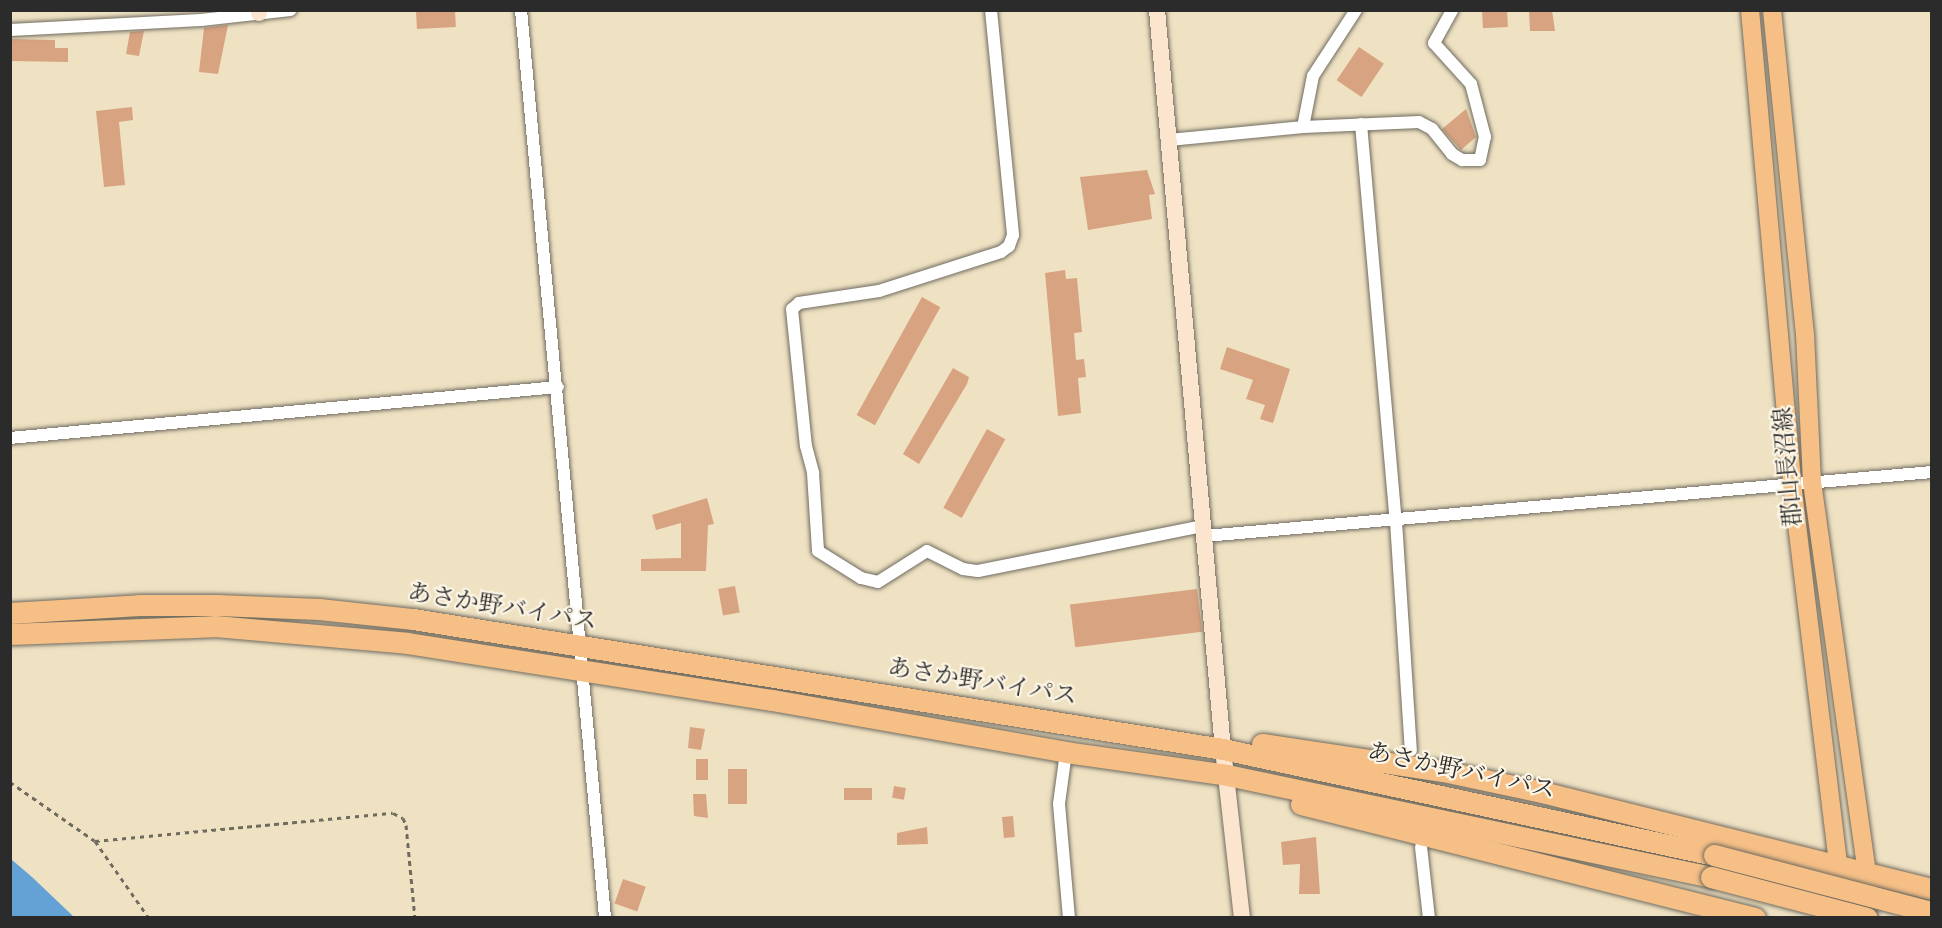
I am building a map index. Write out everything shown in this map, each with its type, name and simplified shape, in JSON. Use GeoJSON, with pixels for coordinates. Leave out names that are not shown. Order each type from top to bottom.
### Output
{"type":"FeatureCollection","features":[{"type":"Feature","properties":{"kind":"highway","name":"あさか野バイパス"},"geometry":{"type":"LineString","coordinates":[[10,613],[139,605],[319,609],[413,620],[1223,749],[1714,855],[1932,912]]}},
{"type":"Feature","properties":{"kind":"highway","name":"あさか野バイパス"},"geometry":{"type":"LineString","coordinates":[[10,634],[214,626],[407,643],[580,669],[1066,752],[1227,775],[1711,877],[1867,918]]}},
{"type":"Feature","properties":{"kind":"highway"},"geometry":{"type":"LineString","coordinates":[[1223,749],[1257,743],[1443,771],[1867,872],[1932,890]]}},
{"type":"Feature","properties":{"kind":"highway"},"geometry":{"type":"LineString","coordinates":[[1227,775],[1272,796],[1419,840],[1755,918]]}},
{"type":"Feature","properties":{"kind":"main road","name":"郡山長沼線"},"geometry":{"type":"LineString","coordinates":[[1750,10],[1792,483],[1838,866],[1839,918]]}},
{"type":"Feature","properties":{"kind":"main road","name":"郡山長沼線"},"geometry":{"type":"LineString","coordinates":[[1772,10],[1805,334],[1812,482],[1867,872],[1867,918]]}},
{"type":"Feature","properties":{"kind":"street"},"geometry":{"type":"LineString","coordinates":[[10,30],[201,20],[290,10]]}},
{"type":"Feature","properties":{"kind":"street"},"geometry":{"type":"LineString","coordinates":[[521,10],[558,387],[580,669],[604,918]]}},
{"type":"Feature","properties":{"kind":"street"},"geometry":{"type":"LineString","coordinates":[[991,10],[1013,235],[1009,246],[1001,252],[879,291],[799,303],[792,309],[806,446],[813,473],[818,551],[861,578],[878,582],[927,551],[963,569],[978,571],[1204,531],[1396,521],[1932,472]]}},
{"type":"Feature","properties":{"kind":"street"},"geometry":{"type":"LineString","coordinates":[[1157,10],[1223,749],[1242,918]]}},
{"type":"Feature","properties":{"kind":"street"},"geometry":{"type":"LineString","coordinates":[[1303,127],[1313,76],[1356,10]]}},
{"type":"Feature","properties":{"kind":"street"},"geometry":{"type":"LineString","coordinates":[[1170,140],[1303,127],[1422,123],[1458,158],[1470,161],[1483,157],[1485,137],[1471,84],[1434,43],[1452,10]]}},
{"type":"Feature","properties":{"kind":"street"},"geometry":{"type":"LineString","coordinates":[[1361,124],[1396,521],[1411,751]]}},
{"type":"Feature","properties":{"kind":"street"},"geometry":{"type":"LineString","coordinates":[[10,438],[558,387]]}},
{"type":"Feature","properties":{"kind":"street"},"geometry":{"type":"LineString","coordinates":[[1066,752],[1059,804],[1070,918]]}},
{"type":"Feature","properties":{"kind":"street"},"geometry":{"type":"LineString","coordinates":[[1419,840],[1429,918]]}},
{"type":"Feature","properties":{"kind":"path"},"geometry":{"type":"LineString","coordinates":[[10,782],[95,841],[149,918]]}},
{"type":"Feature","properties":{"kind":"path"},"geometry":{"type":"LineString","coordinates":[[95,841],[393,813],[406,825],[416,918]]}},
{"type":"Feature","properties":{"kind":"water"},"geometry":{"type":"Polygon","coordinates":[[[11,859],[32,877],[74,917],[11,917],[11,859]]]}},
{"type":"Feature","properties":{"kind":"building"},"geometry":{"type":"Polygon","coordinates":[[[455,10],[456,27],[417,29],[416,12],[455,10]]]}},
{"type":"Feature","properties":{"kind":"building"},"geometry":{"type":"Polygon","coordinates":[[[1507,10],[1508,27],[1483,28],[1482,11],[1507,10]]]}},
{"type":"Feature","properties":{"kind":"building"},"geometry":{"type":"Polygon","coordinates":[[[1529,10],[1552,10],[1555,31],[1530,31],[1529,10]]]}},
{"type":"Feature","properties":{"kind":"building"},"geometry":{"type":"Polygon","coordinates":[[[228,25],[218,74],[199,72],[204,28],[228,25]]]}},
{"type":"Feature","properties":{"kind":"building"},"geometry":{"type":"Polygon","coordinates":[[[144,31],[139,56],[126,54],[130,32],[144,31]]]}},
{"type":"Feature","properties":{"kind":"building"},"geometry":{"type":"Polygon","coordinates":[[[10,39],[55,40],[55,48],[68,48],[68,62],[10,61],[10,39]]]}},
{"type":"Feature","properties":{"kind":"building"},"geometry":{"type":"Polygon","coordinates":[[[1359,47],[1384,64],[1362,97],[1337,80],[1359,47]]]}},
{"type":"Feature","properties":{"kind":"building"},"geometry":{"type":"Polygon","coordinates":[[[132,107],[133,120],[119,122],[125,185],[104,187],[96,111],[132,107]]]}},
{"type":"Feature","properties":{"kind":"building"},"geometry":{"type":"Polygon","coordinates":[[[1466,109],[1476,137],[1461,150],[1442,129],[1466,109]]]}},
{"type":"Feature","properties":{"kind":"building"},"geometry":{"type":"Polygon","coordinates":[[[1147,170],[1155,194],[1149,195],[1152,219],[1088,230],[1080,177],[1147,170]]]}},
{"type":"Feature","properties":{"kind":"building"},"geometry":{"type":"Polygon","coordinates":[[[1065,270],[1066,279],[1077,278],[1082,332],[1074,333],[1076,360],[1084,359],[1086,377],[1078,378],[1081,413],[1058,416],[1045,273],[1065,270]]]}},
{"type":"Feature","properties":{"kind":"building"},"geometry":{"type":"Polygon","coordinates":[[[922,297],[940,307],[875,425],[857,415],[922,297]]]}},
{"type":"Feature","properties":{"kind":"building"},"geometry":{"type":"Polygon","coordinates":[[[1227,347],[1290,369],[1273,423],[1260,419],[1265,405],[1246,399],[1253,380],[1220,369],[1227,347]]]}},
{"type":"Feature","properties":{"kind":"building"},"geometry":{"type":"Polygon","coordinates":[[[953,368],[969,377],[967,384],[919,464],[903,454],[953,368]]]}},
{"type":"Feature","properties":{"kind":"building"},"geometry":{"type":"Polygon","coordinates":[[[987,429],[1005,439],[962,518],[943,508],[987,429]]]}},
{"type":"Feature","properties":{"kind":"building"},"geometry":{"type":"Polygon","coordinates":[[[707,498],[714,524],[708,525],[706,571],[641,571],[641,559],[681,558],[681,523],[656,530],[652,515],[707,498]]]}},
{"type":"Feature","properties":{"kind":"building"},"geometry":{"type":"Polygon","coordinates":[[[735,586],[740,613],[723,616],[718,589],[735,586]]]}},
{"type":"Feature","properties":{"kind":"building"},"geometry":{"type":"Polygon","coordinates":[[[1197,589],[1202,632],[1075,647],[1070,605],[1197,589]]]}},
{"type":"Feature","properties":{"kind":"building"},"geometry":{"type":"Polygon","coordinates":[[[690,727],[705,729],[701,750],[688,748],[690,727]]]}},
{"type":"Feature","properties":{"kind":"building"},"geometry":{"type":"Polygon","coordinates":[[[696,759],[708,759],[708,780],[696,780],[696,759]]]}},
{"type":"Feature","properties":{"kind":"building"},"geometry":{"type":"Polygon","coordinates":[[[728,769],[747,769],[747,804],[728,804],[728,769]]]}},
{"type":"Feature","properties":{"kind":"building"},"geometry":{"type":"Polygon","coordinates":[[[894,786],[906,788],[904,800],[892,798],[894,786]]]}},
{"type":"Feature","properties":{"kind":"building"},"geometry":{"type":"Polygon","coordinates":[[[844,788],[872,788],[872,800],[844,800],[844,788]]]}},
{"type":"Feature","properties":{"kind":"building"},"geometry":{"type":"Polygon","coordinates":[[[693,794],[706,794],[708,818],[694,816],[693,794]]]}},
{"type":"Feature","properties":{"kind":"building"},"geometry":{"type":"Polygon","coordinates":[[[1013,816],[1015,837],[1004,838],[1002,817],[1013,816]]]}},
{"type":"Feature","properties":{"kind":"building"},"geometry":{"type":"Polygon","coordinates":[[[927,827],[928,844],[897,845],[897,833],[927,827]]]}},
{"type":"Feature","properties":{"kind":"building"},"geometry":{"type":"Polygon","coordinates":[[[1316,837],[1320,894],[1299,894],[1300,864],[1283,865],[1281,842],[1316,837]]]}},
{"type":"Feature","properties":{"kind":"building"},"geometry":{"type":"Polygon","coordinates":[[[623,879],[646,887],[637,911],[615,904],[623,879]]]}}]}
